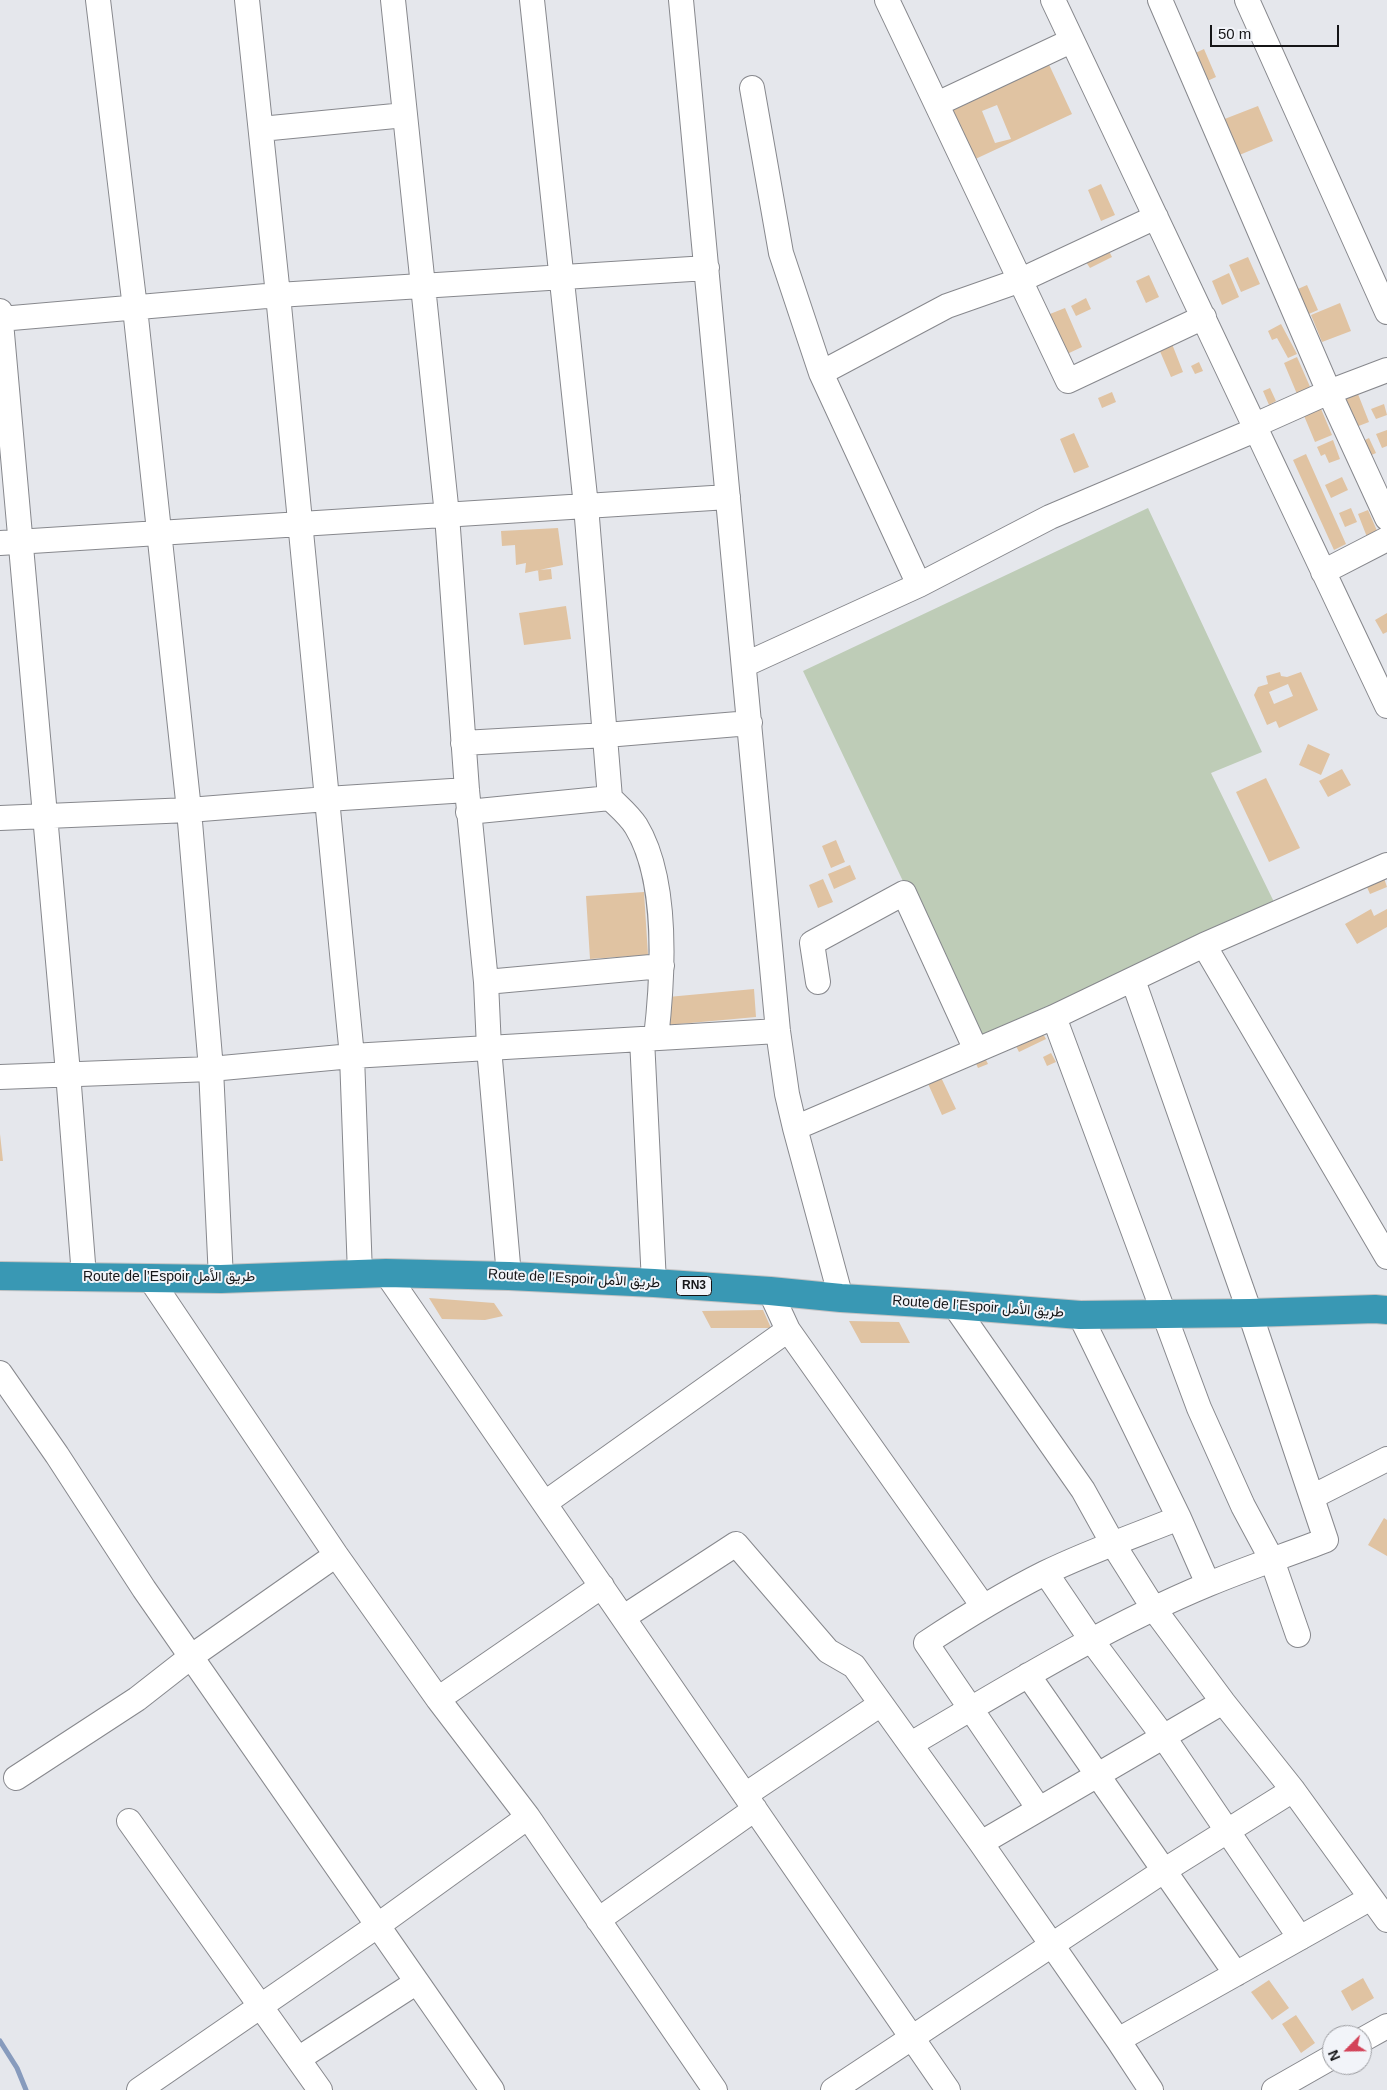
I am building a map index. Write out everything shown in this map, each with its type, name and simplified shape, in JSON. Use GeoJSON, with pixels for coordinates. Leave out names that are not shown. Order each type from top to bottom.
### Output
{"type":"FeatureCollection","features":[{"type":"Feature","properties":{"kind":"highway","name":"Route de l’Espoir طريق الأمل"},"geometry":{"type":"LineString","coordinates":[[0,1276],[221,1279],[373,1273],[509,1276],[654,1283],[1080,1315],[1387,1310]]}},
{"type":"Feature","properties":{"kind":"street"},"geometry":{"type":"LineString","coordinates":[[98,0],[135,308],[190,810],[211,1069],[221,1279]]}},
{"type":"Feature","properties":{"kind":"street"},"geometry":{"type":"LineString","coordinates":[[247,0],[278,295],[373,1273],[545,1503],[948,2090]]}},
{"type":"Feature","properties":{"kind":"street"},"geometry":{"type":"LineString","coordinates":[[392,0],[424,285],[447,515],[463,742],[486,982],[489,1048],[509,1276]]}},
{"type":"Feature","properties":{"kind":"street"},"geometry":{"type":"LineString","coordinates":[[532,0],[586,506],[610,798],[636,827],[646,847],[652,870],[659,916],[662,966],[649,1039],[654,1283]]}},
{"type":"Feature","properties":{"kind":"street"},"geometry":{"type":"LineString","coordinates":[[887,0],[1068,381],[1204,317]]}},
{"type":"Feature","properties":{"kind":"street"},"geometry":{"type":"LineString","coordinates":[[1053,0],[1204,317],[1254,428],[1323,572],[1384,691]]}},
{"type":"Feature","properties":{"kind":"street"},"geometry":{"type":"LineString","coordinates":[[1160,0],[1329,392],[1387,518]]}},
{"type":"Feature","properties":{"kind":"street"},"geometry":{"type":"LineString","coordinates":[[1247,0],[1387,312]]}},
{"type":"Feature","properties":{"kind":"street"},"geometry":{"type":"LineString","coordinates":[[679,4],[750,724],[778,1031],[787,1094],[795,1128],[841,1298]]}},
{"type":"Feature","properties":{"kind":"street"},"geometry":{"type":"LineString","coordinates":[[936,104],[1071,41]]}},
{"type":"Feature","properties":{"kind":"street"},"geometry":{"type":"LineString","coordinates":[[752,88],[781,253],[821,373],[919,585]]}},
{"type":"Feature","properties":{"kind":"street"},"geometry":{"type":"LineString","coordinates":[[260,129],[405,115]]}},
{"type":"Feature","properties":{"kind":"street"},"geometry":{"type":"LineString","coordinates":[[821,373],[947,306],[1021,280],[1156,217]]}},
{"type":"Feature","properties":{"kind":"street"},"geometry":{"type":"LineString","coordinates":[[84,1276],[46,816],[10,542],[0,317],[135,308],[278,295],[706,268]]}},
{"type":"Feature","properties":{"kind":"street"},"geometry":{"type":"LineString","coordinates":[[744,665],[919,585],[1050,517],[1254,428],[1329,392],[1387,370]]}},
{"type":"Feature","properties":{"kind":"street"},"geometry":{"type":"LineString","coordinates":[[10,542],[728,497]]}},
{"type":"Feature","properties":{"kind":"street"},"geometry":{"type":"LineString","coordinates":[[1323,572],[1387,540]]}},
{"type":"Feature","properties":{"kind":"street"},"geometry":{"type":"LineString","coordinates":[[463,742],[606,735],[750,724]]}},
{"type":"Feature","properties":{"kind":"street"},"geometry":{"type":"LineString","coordinates":[[0,818],[190,810],[327,798],[468,801],[610,798]]}},
{"type":"Feature","properties":{"kind":"street"},"geometry":{"type":"LineString","coordinates":[[795,1128],[1054,1017],[1204,945],[1387,865]]}},
{"type":"Feature","properties":{"kind":"street"},"geometry":{"type":"LineString","coordinates":[[818,982],[812,943],[904,893],[976,1050]]}},
{"type":"Feature","properties":{"kind":"street"},"geometry":{"type":"LineString","coordinates":[[1204,945],[1387,1257]]}},
{"type":"Feature","properties":{"kind":"street"},"geometry":{"type":"LineString","coordinates":[[486,982],[662,966]]}},
{"type":"Feature","properties":{"kind":"street"},"geometry":{"type":"LineString","coordinates":[[911,1744],[1028,1675],[1154,1610],[1208,1584],[1326,1540],[1250,1313],[1133,980]]}},
{"type":"Feature","properties":{"kind":"street"},"geometry":{"type":"LineString","coordinates":[[1054,1017],[1199,1408],[1243,1506],[1272,1560],[1298,1636]]}},
{"type":"Feature","properties":{"kind":"street"},"geometry":{"type":"LineString","coordinates":[[0,1077],[211,1069],[352,1056],[778,1031]]}},
{"type":"Feature","properties":{"kind":"street"},"geometry":{"type":"LineString","coordinates":[[149,1278],[336,1555],[438,1699],[528,1817],[715,2090]]}},
{"type":"Feature","properties":{"kind":"street"},"geometry":{"type":"LineString","coordinates":[[770,1291],[788,1330],[983,1606]]}},
{"type":"Feature","properties":{"kind":"street"},"geometry":{"type":"LineString","coordinates":[[954,1305],[1083,1490],[1113,1544],[1154,1610],[1223,1702],[1293,1790],[1387,1920]]}},
{"type":"Feature","properties":{"kind":"street"},"geometry":{"type":"LineString","coordinates":[[1080,1315],[1179,1518],[1208,1584]]}},
{"type":"Feature","properties":{"kind":"street"},"geometry":{"type":"LineString","coordinates":[[545,1503],[788,1330]]}},
{"type":"Feature","properties":{"kind":"street"},"geometry":{"type":"LineString","coordinates":[[0,1374],[57,1455],[144,1588],[376,1926],[492,2090]]}},
{"type":"Feature","properties":{"kind":"street"},"geometry":{"type":"LineString","coordinates":[[1312,1497],[1387,1458]]}},
{"type":"Feature","properties":{"kind":"street"},"geometry":{"type":"LineString","coordinates":[[1039,1809],[926,1643],[983,1606],[1046,1573],[1179,1518]]}},
{"type":"Feature","properties":{"kind":"street"},"geometry":{"type":"LineString","coordinates":[[624,1617],[736,1544],[828,1651],[854,1666],[981,1843],[1151,2090]]}},
{"type":"Feature","properties":{"kind":"street"},"geometry":{"type":"LineString","coordinates":[[16,1778],[137,1699],[192,1656],[336,1555]]}},
{"type":"Feature","properties":{"kind":"street"},"geometry":{"type":"LineString","coordinates":[[1046,1573],[1092,1641],[1163,1736],[1300,1938]]}},
{"type":"Feature","properties":{"kind":"street"},"geometry":{"type":"LineString","coordinates":[[438,1699],[602,1586]]}},
{"type":"Feature","properties":{"kind":"street"},"geometry":{"type":"LineString","coordinates":[[1028,1675],[1236,1974]]}},
{"type":"Feature","properties":{"kind":"street"},"geometry":{"type":"LineString","coordinates":[[981,1843],[1223,1702]]}},
{"type":"Feature","properties":{"kind":"street"},"geometry":{"type":"LineString","coordinates":[[598,1920],[750,1802],[881,1704]]}},
{"type":"Feature","properties":{"kind":"street"},"geometry":{"type":"LineString","coordinates":[[833,2090],[1165,1870],[1293,1790]]}},
{"type":"Feature","properties":{"kind":"street"},"geometry":{"type":"LineString","coordinates":[[139,2090],[376,1926],[528,1817]]}},
{"type":"Feature","properties":{"kind":"street"},"geometry":{"type":"LineString","coordinates":[[129,1821],[320,2090]]}},
{"type":"Feature","properties":{"kind":"street"},"geometry":{"type":"LineString","coordinates":[[1118,2040],[1371,1898]]}},
{"type":"Feature","properties":{"kind":"street"},"geometry":{"type":"LineString","coordinates":[[298,2059],[417,1982]]}},
{"type":"Feature","properties":{"kind":"street"},"geometry":{"type":"LineString","coordinates":[[1372,2034],[1387,2026]]}},
{"type":"Feature","properties":{"kind":"street"},"geometry":{"type":"LineString","coordinates":[[1279,2089],[1322,2063]]}},
{"type":"Feature","properties":{"kind":"green space"},"geometry":{"type":"Polygon","coordinates":[[[1148,508],[1262,752],[1211,773],[1274,902],[979,1041],[803,671],[1148,508]]]}},
{"type":"Feature","properties":{"kind":"building"},"geometry":{"type":"Polygon","coordinates":[[[1204,49],[1216,77],[1203,83],[1191,55],[1204,49]]]}},
{"type":"Feature","properties":{"kind":"building"},"geometry":{"type":"Polygon","coordinates":[[[1045,56],[1072,114],[969,162],[942,105],[1045,56]],[[997,105],[982,111],[995,143],[1011,139],[997,105]]]}},
{"type":"Feature","properties":{"kind":"building"},"geometry":{"type":"Polygon","coordinates":[[[1258,106],[1273,141],[1237,156],[1222,120],[1258,106]]]}},
{"type":"Feature","properties":{"kind":"building"},"geometry":{"type":"Polygon","coordinates":[[[1101,184],[1115,215],[1101,221],[1088,190],[1101,184]]]}},
{"type":"Feature","properties":{"kind":"building"},"geometry":{"type":"Polygon","coordinates":[[[1107,247],[1112,257],[1090,268],[1084,259],[1107,247]]]}},
{"type":"Feature","properties":{"kind":"building"},"geometry":{"type":"Polygon","coordinates":[[[1248,257],[1260,284],[1241,292],[1229,265],[1248,257]]]}},
{"type":"Feature","properties":{"kind":"building"},"geometry":{"type":"Polygon","coordinates":[[[1229,273],[1239,297],[1222,305],[1212,281],[1229,273]]]}},
{"type":"Feature","properties":{"kind":"building"},"geometry":{"type":"Polygon","coordinates":[[[1149,275],[1159,297],[1146,303],[1136,281],[1149,275]]]}},
{"type":"Feature","properties":{"kind":"building"},"geometry":{"type":"Polygon","coordinates":[[[1307,285],[1318,310],[1302,317],[1291,292],[1307,285]]]}},
{"type":"Feature","properties":{"kind":"building"},"geometry":{"type":"Polygon","coordinates":[[[1086,298],[1091,309],[1076,316],[1071,306],[1086,298]]]}},
{"type":"Feature","properties":{"kind":"building"},"geometry":{"type":"Polygon","coordinates":[[[1340,303],[1351,331],[1322,342],[1311,315],[1340,303]]]}},
{"type":"Feature","properties":{"kind":"building"},"geometry":{"type":"Polygon","coordinates":[[[1065,308],[1082,347],[1067,354],[1050,314],[1065,308]]]}},
{"type":"Feature","properties":{"kind":"building"},"geometry":{"type":"Polygon","coordinates":[[[1281,324],[1297,354],[1288,358],[1277,338],[1272,340],[1268,331],[1281,324]]]}},
{"type":"Feature","properties":{"kind":"building"},"geometry":{"type":"Polygon","coordinates":[[[1172,344],[1183,372],[1171,377],[1159,349],[1172,344]]]}},
{"type":"Feature","properties":{"kind":"building"},"geometry":{"type":"Polygon","coordinates":[[[1297,357],[1311,389],[1297,394],[1284,363],[1297,357]]]}},
{"type":"Feature","properties":{"kind":"building"},"geometry":{"type":"Polygon","coordinates":[[[1199,362],[1203,371],[1195,374],[1191,366],[1199,362]]]}},
{"type":"Feature","properties":{"kind":"building"},"geometry":{"type":"Polygon","coordinates":[[[1270,388],[1276,401],[1269,405],[1263,391],[1270,388]]]}},
{"type":"Feature","properties":{"kind":"building"},"geometry":{"type":"Polygon","coordinates":[[[1356,389],[1369,422],[1356,427],[1343,394],[1356,389]]]}},
{"type":"Feature","properties":{"kind":"building"},"geometry":{"type":"Polygon","coordinates":[[[1112,392],[1116,402],[1102,408],[1098,398],[1112,392]]]}},
{"type":"Feature","properties":{"kind":"building"},"geometry":{"type":"Polygon","coordinates":[[[1319,404],[1332,435],[1315,442],[1302,411],[1319,404]]]}},
{"type":"Feature","properties":{"kind":"building"},"geometry":{"type":"Polygon","coordinates":[[[1384,404],[1387,415],[1376,419],[1371,409],[1384,404]]]}},
{"type":"Feature","properties":{"kind":"building"},"geometry":{"type":"Polygon","coordinates":[[[1387,430],[1387,446],[1382,448],[1376,434],[1387,430]]]}},
{"type":"Feature","properties":{"kind":"building"},"geometry":{"type":"Polygon","coordinates":[[[1074,433],[1089,467],[1074,473],[1060,439],[1074,433]]]}},
{"type":"Feature","properties":{"kind":"building"},"geometry":{"type":"Polygon","coordinates":[[[1369,438],[1376,453],[1367,457],[1361,442],[1369,438]]]}},
{"type":"Feature","properties":{"kind":"building"},"geometry":{"type":"Polygon","coordinates":[[[1333,440],[1340,459],[1329,463],[1325,454],[1321,456],[1317,447],[1333,440]]]}},
{"type":"Feature","properties":{"kind":"building"},"geometry":{"type":"Polygon","coordinates":[[[1306,454],[1346,544],[1334,550],[1293,460],[1306,454]]]}},
{"type":"Feature","properties":{"kind":"building"},"geometry":{"type":"Polygon","coordinates":[[[1342,477],[1348,490],[1331,498],[1325,485],[1342,477]]]}},
{"type":"Feature","properties":{"kind":"building"},"geometry":{"type":"Polygon","coordinates":[[[1351,508],[1357,522],[1345,527],[1339,513],[1351,508]]]}},
{"type":"Feature","properties":{"kind":"building"},"geometry":{"type":"Polygon","coordinates":[[[1368,510],[1378,533],[1367,537],[1358,514],[1368,510]]]}},
{"type":"Feature","properties":{"kind":"building"},"geometry":{"type":"Polygon","coordinates":[[[558,528],[563,565],[525,573],[526,563],[516,565],[515,545],[502,546],[501,531],[558,528]]]}},
{"type":"Feature","properties":{"kind":"building"},"geometry":{"type":"Polygon","coordinates":[[[551,569],[552,579],[539,581],[538,570],[551,569]]]}},
{"type":"Feature","properties":{"kind":"building"},"geometry":{"type":"Polygon","coordinates":[[[566,606],[571,639],[524,645],[519,613],[566,606]]]}},
{"type":"Feature","properties":{"kind":"building"},"geometry":{"type":"Polygon","coordinates":[[[1387,613],[1387,632],[1383,634],[1375,620],[1387,613]]]}},
{"type":"Feature","properties":{"kind":"building"},"geometry":{"type":"Polygon","coordinates":[[[1280,672],[1281,676],[1287,677],[1301,672],[1318,710],[1279,728],[1276,721],[1267,725],[1254,695],[1258,687],[1268,684],[1266,676],[1280,672]],[[1288,684],[1269,692],[1274,704],[1293,696],[1288,684]]]}},
{"type":"Feature","properties":{"kind":"building"},"geometry":{"type":"Polygon","coordinates":[[[1308,744],[1330,754],[1321,775],[1299,765],[1308,744]]]}},
{"type":"Feature","properties":{"kind":"building"},"geometry":{"type":"Polygon","coordinates":[[[1342,769],[1351,785],[1328,797],[1319,781],[1342,769]]]}},
{"type":"Feature","properties":{"kind":"building"},"geometry":{"type":"Polygon","coordinates":[[[1266,778],[1300,848],[1269,862],[1236,792],[1266,778]]]}},
{"type":"Feature","properties":{"kind":"building"},"geometry":{"type":"Polygon","coordinates":[[[836,840],[845,862],[831,868],[822,846],[836,840]]]}},
{"type":"Feature","properties":{"kind":"building"},"geometry":{"type":"Polygon","coordinates":[[[850,865],[856,879],[834,889],[828,874],[850,865]]]}},
{"type":"Feature","properties":{"kind":"building"},"geometry":{"type":"Polygon","coordinates":[[[1384,878],[1387,887],[1370,894],[1366,885],[1384,878]]]}},
{"type":"Feature","properties":{"kind":"building"},"geometry":{"type":"Polygon","coordinates":[[[823,879],[833,902],[818,908],[809,885],[823,879]]]}},
{"type":"Feature","properties":{"kind":"building"},"geometry":{"type":"Polygon","coordinates":[[[644,892],[648,955],[590,959],[586,896],[644,892]]]}},
{"type":"Feature","properties":{"kind":"building"},"geometry":{"type":"Polygon","coordinates":[[[1371,909],[1374,916],[1387,909],[1387,927],[1357,944],[1345,924],[1371,909]]]}},
{"type":"Feature","properties":{"kind":"building"},"geometry":{"type":"Polygon","coordinates":[[[754,989],[756,1017],[668,1025],[668,997],[754,989]]]}},
{"type":"Feature","properties":{"kind":"building"},"geometry":{"type":"Polygon","coordinates":[[[1041,1030],[1046,1039],[1019,1052],[1014,1042],[1041,1030]]]}},
{"type":"Feature","properties":{"kind":"building"},"geometry":{"type":"Polygon","coordinates":[[[1051,1053],[1056,1062],[1047,1066],[1043,1057],[1051,1053]]]}},
{"type":"Feature","properties":{"kind":"building"},"geometry":{"type":"Polygon","coordinates":[[[984,1056],[988,1064],[978,1068],[974,1059],[984,1056]]]}},
{"type":"Feature","properties":{"kind":"building"},"geometry":{"type":"Polygon","coordinates":[[[938,1071],[956,1109],[942,1115],[925,1077],[938,1071]]]}},
{"type":"Feature","properties":{"kind":"building"},"geometry":{"type":"Polygon","coordinates":[[[0,1134],[3,1161],[0,1161],[0,1134]]]}},
{"type":"Feature","properties":{"kind":"building"},"geometry":{"type":"Polygon","coordinates":[[[429,1298],[494,1303],[503,1316],[485,1320],[442,1319],[429,1298]]]}},
{"type":"Feature","properties":{"kind":"building"},"geometry":{"type":"Polygon","coordinates":[[[763,1310],[771,1328],[711,1328],[702,1311],[763,1310]]]}},
{"type":"Feature","properties":{"kind":"building"},"geometry":{"type":"Polygon","coordinates":[[[849,1321],[899,1322],[910,1343],[861,1343],[849,1321]]]}},
{"type":"Feature","properties":{"kind":"building"},"geometry":{"type":"Polygon","coordinates":[[[1384,1518],[1387,1520],[1387,1556],[1368,1545],[1384,1518]]]}},
{"type":"Feature","properties":{"kind":"building"},"geometry":{"type":"Polygon","coordinates":[[[1363,1978],[1374,1998],[1352,2011],[1341,1991],[1363,1978]]]}},
{"type":"Feature","properties":{"kind":"building"},"geometry":{"type":"Polygon","coordinates":[[[1269,1980],[1289,2008],[1272,2020],[1251,1992],[1269,1980]]]}},
{"type":"Feature","properties":{"kind":"building"},"geometry":{"type":"Polygon","coordinates":[[[1296,2015],[1315,2043],[1301,2053],[1282,2024],[1296,2015]]]}},
{"type":"Feature","properties":{"kind":"waterway"},"geometry":{"type":"LineString","coordinates":[[0,2041],[17,2068],[26,2090]]}}]}
